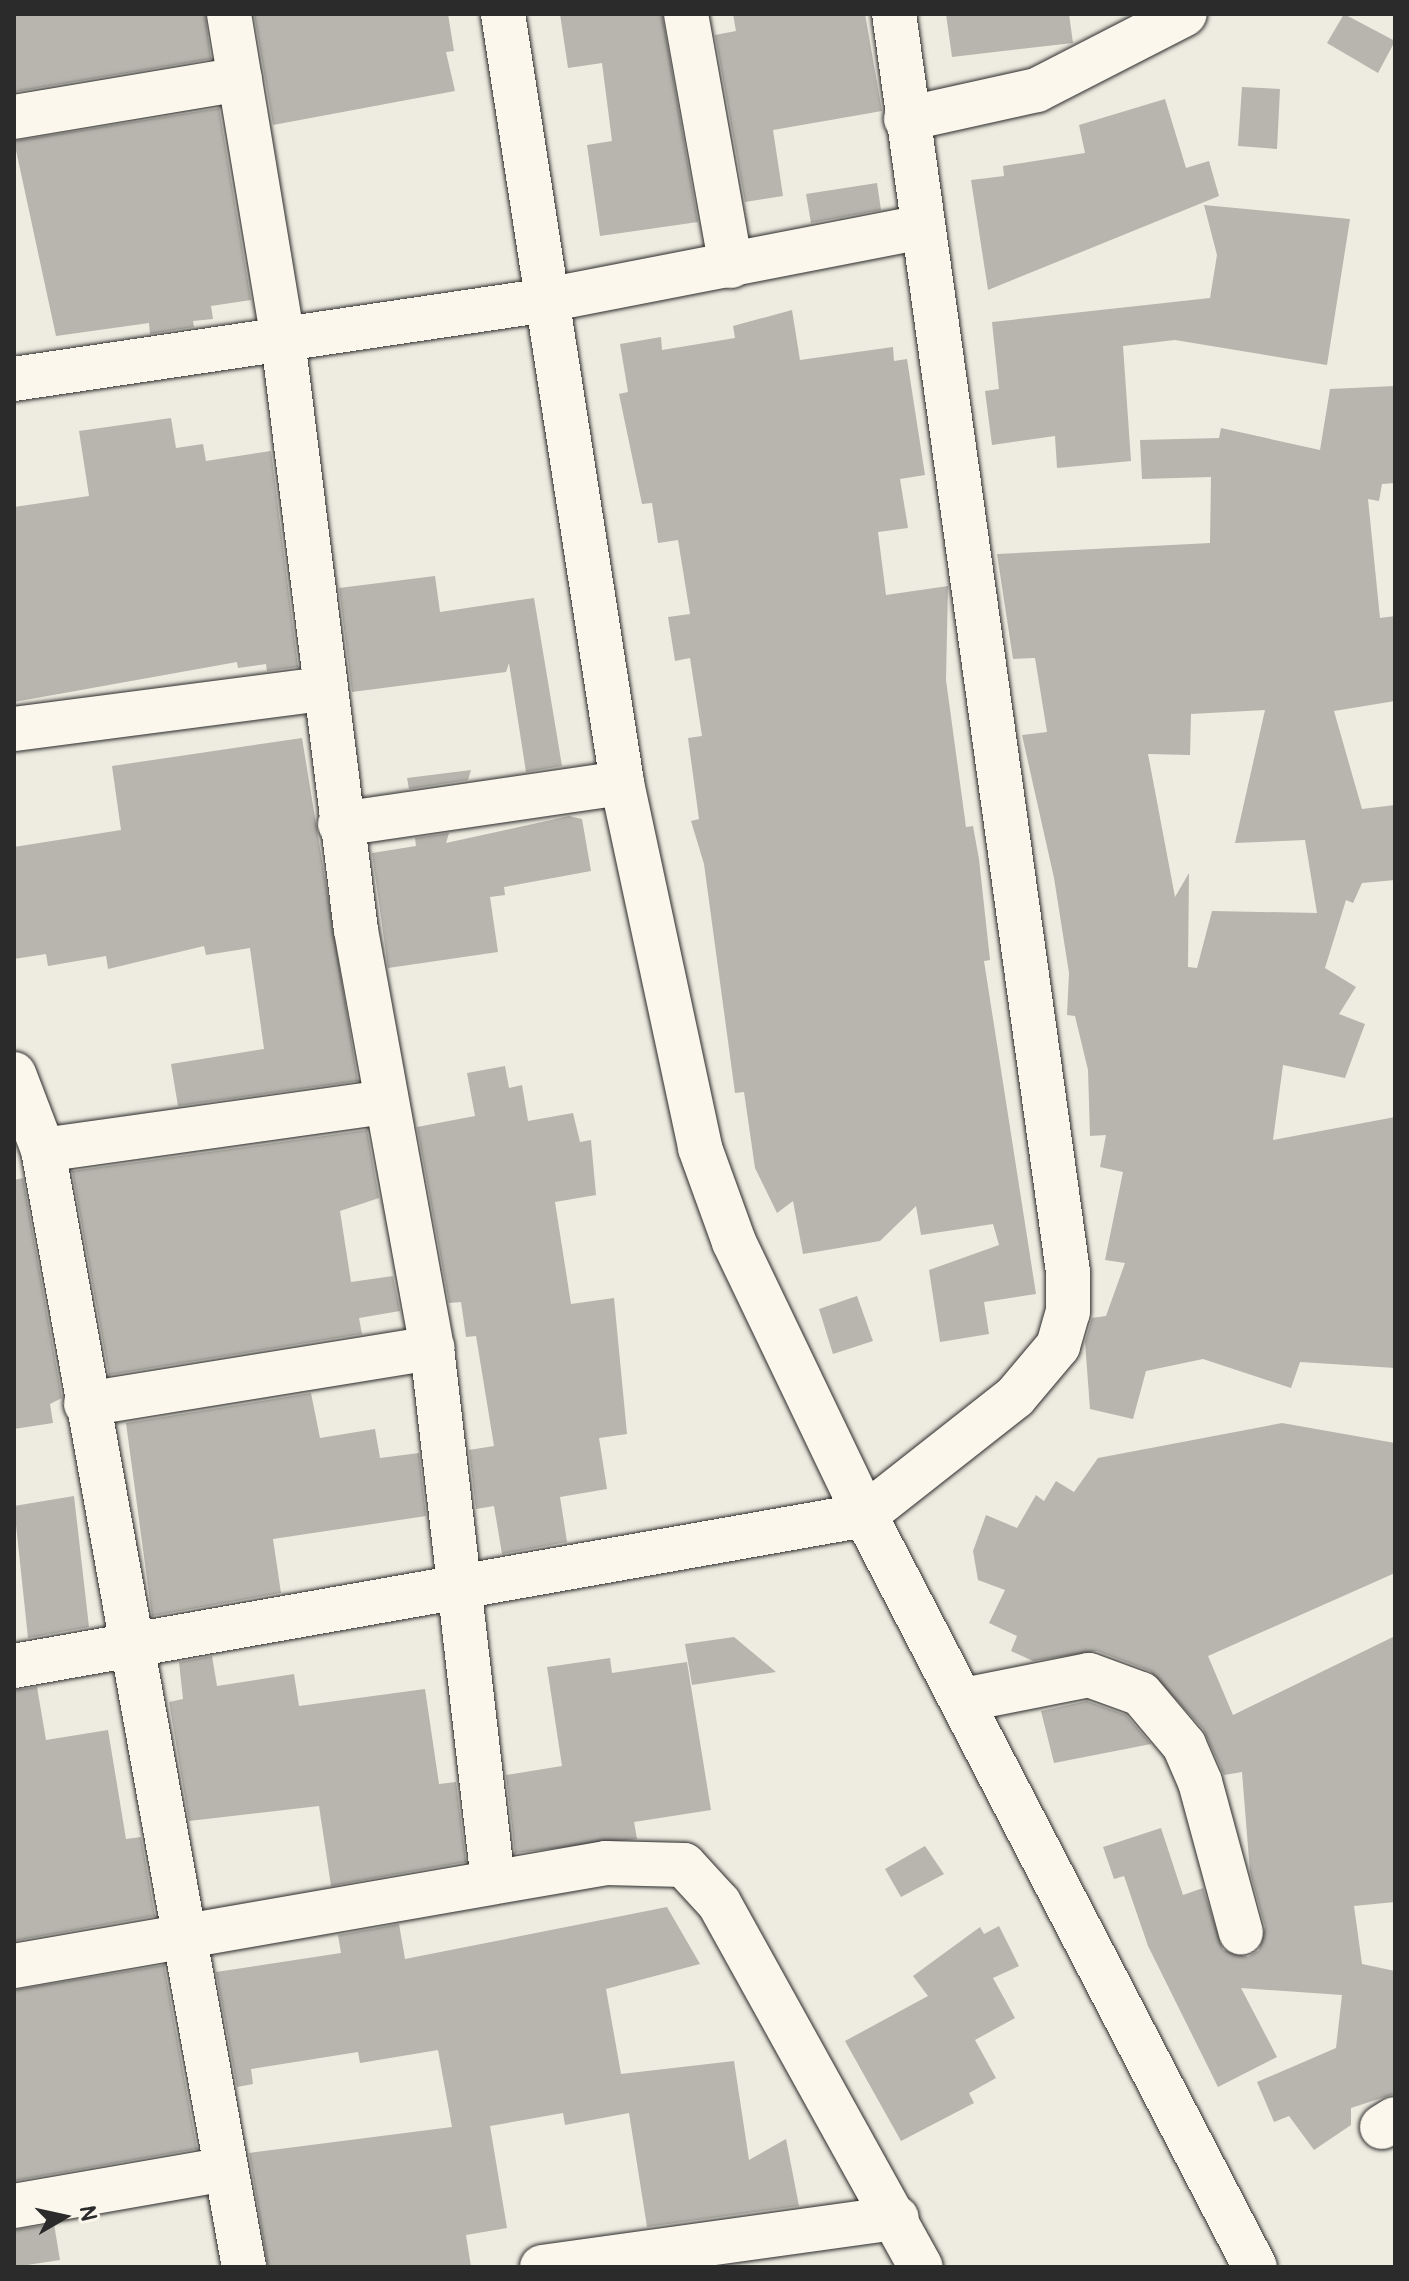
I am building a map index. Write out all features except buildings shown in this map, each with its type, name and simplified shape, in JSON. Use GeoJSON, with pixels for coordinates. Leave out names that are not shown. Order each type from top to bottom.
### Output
{"type":"FeatureCollection","features":[{"type":"Feature","properties":{"kind":"street"},"geometry":{"type":"LineString","coordinates":[[229,14],[283,340],[340,824],[385,1102],[432,1348],[463,1588],[493,1882]]}},
{"type":"Feature","properties":{"kind":"street"},"geometry":{"type":"LineString","coordinates":[[503,14],[622,783],[700,1148],[734,1242],[865,1515],[1255,2267]]}},
{"type":"Feature","properties":{"kind":"street"},"geometry":{"type":"LineString","coordinates":[[686,14],[731,266]]}},
{"type":"Feature","properties":{"kind":"street"},"geometry":{"type":"LineString","coordinates":[[14,1666],[865,1515],[1015,1397],[1058,1346],[1068,1312],[918,228],[894,14]]}},
{"type":"Feature","properties":{"kind":"street"},"geometry":{"type":"LineString","coordinates":[[906,119],[1037,90],[1184,14]]}},
{"type":"Feature","properties":{"kind":"street"},"geometry":{"type":"LineString","coordinates":[[14,117],[240,79]]}},
{"type":"Feature","properties":{"kind":"street"},"geometry":{"type":"LineString","coordinates":[[14,379],[547,300],[918,228]]}},
{"type":"Feature","properties":{"kind":"street"},"geometry":{"type":"LineString","coordinates":[[14,729],[323,689]]}},
{"type":"Feature","properties":{"kind":"street"},"geometry":{"type":"LineString","coordinates":[[340,824],[622,783]]}},
{"type":"Feature","properties":{"kind":"street"},"geometry":{"type":"LineString","coordinates":[[14,1074],[43,1150],[221,2170],[244,2267]]}},
{"type":"Feature","properties":{"kind":"street"},"geometry":{"type":"LineString","coordinates":[[43,1150],[385,1102]]}},
{"type":"Feature","properties":{"kind":"street"},"geometry":{"type":"LineString","coordinates":[[86,1404],[432,1348]]}},
{"type":"Feature","properties":{"kind":"street"},"geometry":{"type":"LineString","coordinates":[[963,1700],[1089,1675],[1141,1694],[1161,1713],[1194,1770],[1241,1933]]}},
{"type":"Feature","properties":{"kind":"street"},"geometry":{"type":"LineString","coordinates":[[14,1966],[181,1932],[637,1859],[666,1859],[703,1879],[897,2218],[921,2267]]}},
{"type":"Feature","properties":{"kind":"street"},"geometry":{"type":"LineString","coordinates":[[14,2206],[221,2170]]}},
{"type":"Feature","properties":{"kind":"street"},"geometry":{"type":"LineString","coordinates":[[542,2267],[897,2218]]}}]}
